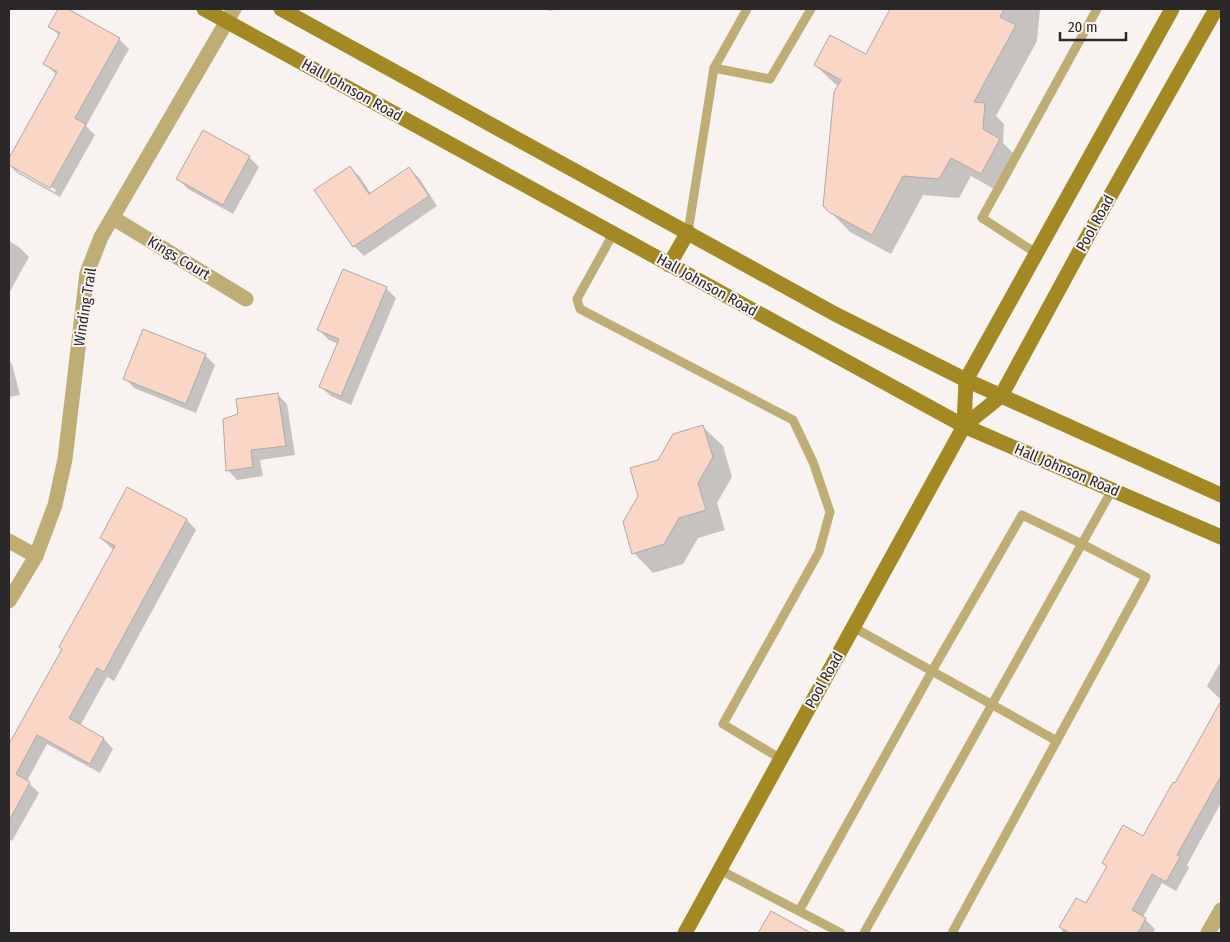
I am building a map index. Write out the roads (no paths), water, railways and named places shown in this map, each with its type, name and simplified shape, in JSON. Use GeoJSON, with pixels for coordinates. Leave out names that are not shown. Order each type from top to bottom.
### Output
{"type":"FeatureCollection","features":[{"type":"Feature","properties":{"kind":"main road","name":"Hall Johnson Road"},"geometry":{"type":"LineString","coordinates":[[204,9],[231,16],[613,234],[964,426],[1221,537]]}},
{"type":"Feature","properties":{"kind":"main road"},"geometry":{"type":"LineString","coordinates":[[281,9],[836,314],[1000,396],[1221,495]]}},
{"type":"Feature","properties":{"kind":"main road","name":"Pool Road"},"geometry":{"type":"LineString","coordinates":[[964,426],[966,380],[1172,9]]}},
{"type":"Feature","properties":{"kind":"main road","name":"Pool Road"},"geometry":{"type":"LineString","coordinates":[[685,933],[964,426],[1000,396],[1216,9]]}},
{"type":"Feature","properties":{"kind":"main road"},"geometry":{"type":"LineString","coordinates":[[669,265],[688,232]]}},
{"type":"Feature","properties":{"kind":"street","name":"Winding Trail"},"geometry":{"type":"LineString","coordinates":[[9,601],[36,556],[55,505],[65,459],[87,273],[101,237],[231,16]]}},
{"type":"Feature","properties":{"kind":"street","name":"Kings Court"},"geometry":{"type":"LineString","coordinates":[[112,218],[246,299]]}},
{"type":"Feature","properties":{"kind":"street"},"geometry":{"type":"LineString","coordinates":[[9,541],[36,556]]}},
{"type":"Feature","properties":{"kind":"street"},"geometry":{"type":"LineString","coordinates":[[1208,933],[1221,910]]}},
{"type":"Feature","properties":{"kind":"lane"},"geometry":{"type":"LineString","coordinates":[[688,232],[714,68],[747,9]]}},
{"type":"Feature","properties":{"kind":"lane"},"geometry":{"type":"LineString","coordinates":[[714,68],[770,79],[811,9]]}},
{"type":"Feature","properties":{"kind":"lane"},"geometry":{"type":"LineString","coordinates":[[1036,253],[982,218],[1097,9]]}},
{"type":"Feature","properties":{"kind":"lane"},"geometry":{"type":"LineString","coordinates":[[613,234],[576,299],[580,309],[793,420],[812,462],[830,512],[819,552],[724,724],[781,759]]}},
{"type":"Feature","properties":{"kind":"lane"},"geometry":{"type":"LineString","coordinates":[[864,933],[1112,490]]}},
{"type":"Feature","properties":{"kind":"lane"},"geometry":{"type":"LineString","coordinates":[[799,911],[1022,515],[1146,577],[952,933]]}},
{"type":"Feature","properties":{"kind":"lane"},"geometry":{"type":"LineString","coordinates":[[853,627],[1057,741]]}},
{"type":"Feature","properties":{"kind":"lane"},"geometry":{"type":"LineString","coordinates":[[720,870],[841,933]]}}]}
